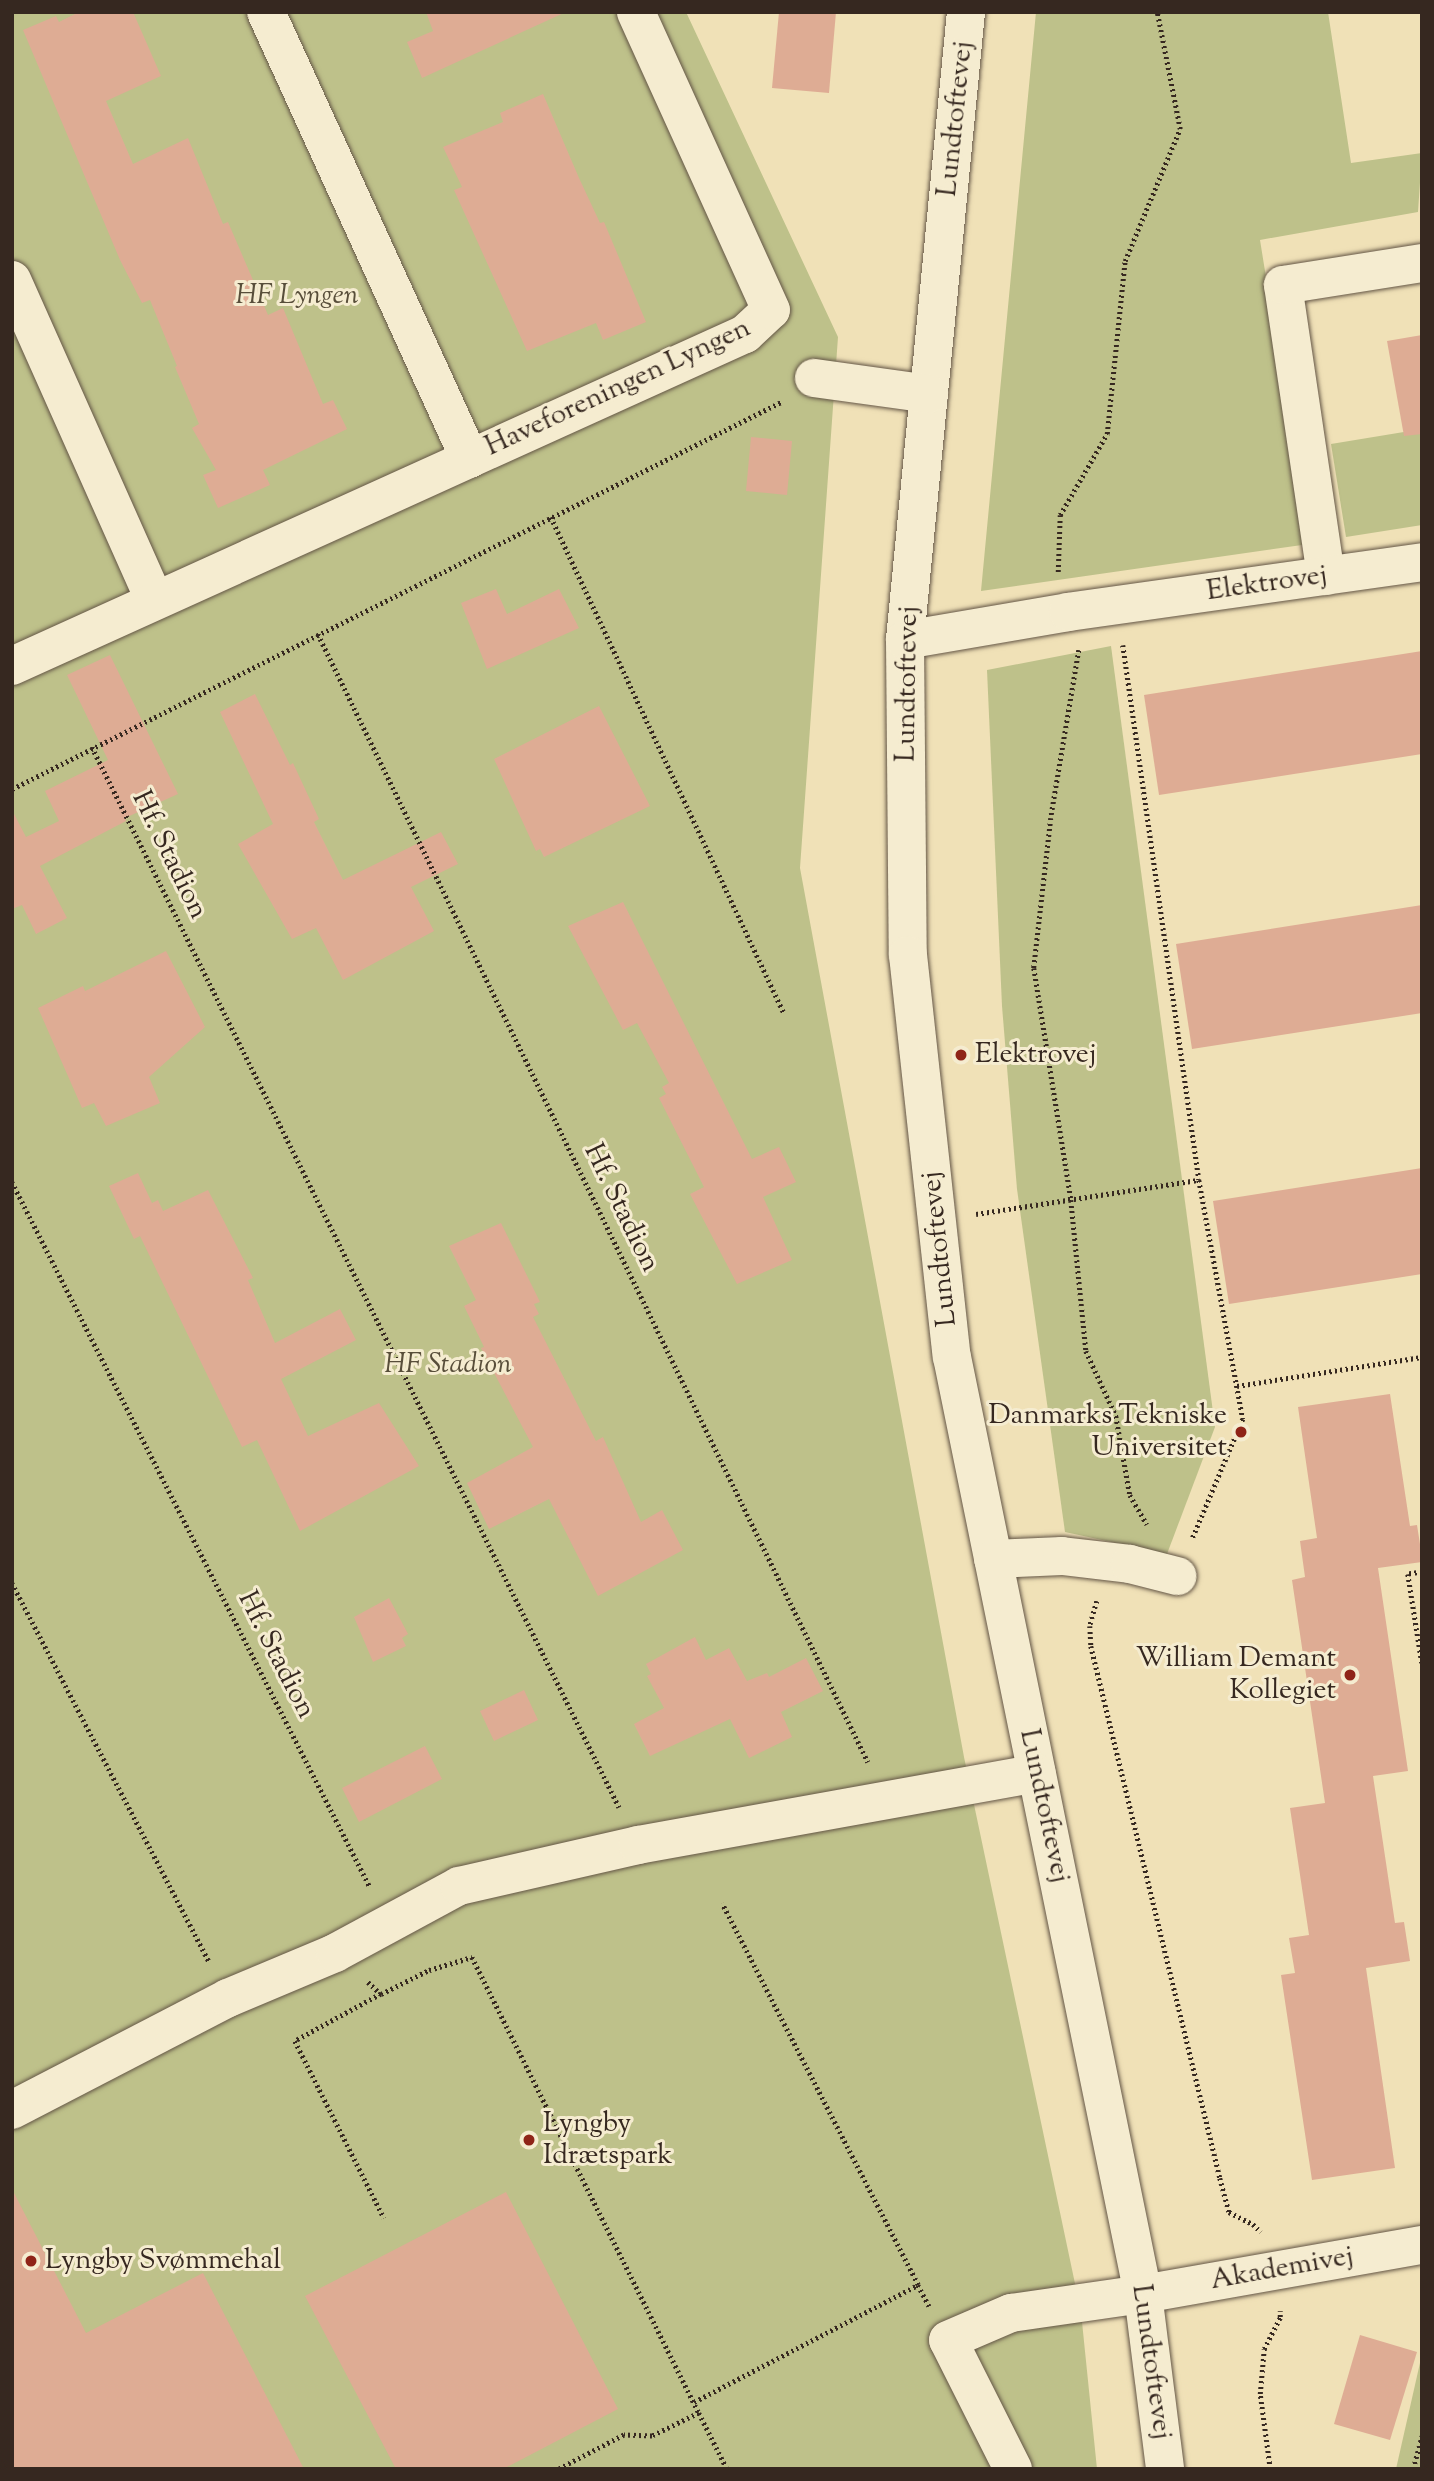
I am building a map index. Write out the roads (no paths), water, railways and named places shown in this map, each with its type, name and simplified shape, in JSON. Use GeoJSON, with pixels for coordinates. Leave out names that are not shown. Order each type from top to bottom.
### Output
{"type":"FeatureCollection","features":[{"type":"Feature","properties":{"kind":"street","name":"Haveforeningen Lyngen"},"geometry":{"type":"LineString","coordinates":[[266,12],[470,459]]}},
{"type":"Feature","properties":{"kind":"street","name":"Haveforeningen Lyngen"},"geometry":{"type":"LineString","coordinates":[[12,666],[745,334],[771,310],[636,12]]}},
{"type":"Feature","properties":{"kind":"street","name":"Lundtoftevej"},"geometry":{"type":"LineString","coordinates":[[966,12],[905,640],[908,955],[952,1357],[1143,2294],[1165,2469]]}},
{"type":"Feature","properties":{"kind":"street"},"geometry":{"type":"LineString","coordinates":[[1326,576],[1283,285],[1422,263]]}},
{"type":"Feature","properties":{"kind":"street"},"geometry":{"type":"LineString","coordinates":[[12,280],[155,601]]}},
{"type":"Feature","properties":{"kind":"street"},"geometry":{"type":"LineString","coordinates":[[814,378],[929,394]]}},
{"type":"Feature","properties":{"kind":"street","name":"Elektrovej"},"geometry":{"type":"LineString","coordinates":[[905,640],[1068,612],[1422,562]]}},
{"type":"Feature","properties":{"kind":"street"},"geometry":{"type":"LineString","coordinates":[[993,1559],[1062,1556],[1153,1570]]}},
{"type":"Feature","properties":{"kind":"street"},"geometry":{"type":"LineString","coordinates":[[12,2110],[228,1998],[335,1953],[459,1886],[638,1845],[1037,1773]]}},
{"type":"Feature","properties":{"kind":"street","name":"Akademivej"},"geometry":{"type":"LineString","coordinates":[[1013,2469],[948,2340],[1011,2313],[1143,2294],[1422,2245]]}},
{"type":"Feature","properties":{"kind":"place","name":"Elektrovej"},"geometry":{"type":"Point","coordinates":[961,1055]}},
{"type":"Feature","properties":{"kind":"place","name":"Danmarks Tekniske Universitet"},"geometry":{"type":"Point","coordinates":[1241,1432]}},
{"type":"Feature","properties":{"kind":"place","name":"William Demant Kollegiet"},"geometry":{"type":"Point","coordinates":[1350,1675]}},
{"type":"Feature","properties":{"kind":"place","name":"Lyngby Idrætspark"},"geometry":{"type":"Point","coordinates":[529,2140]}},
{"type":"Feature","properties":{"kind":"place","name":"Lyngby Svømmehal"},"geometry":{"type":"Point","coordinates":[31,2261]}},
{"type":"Feature","properties":{"kind":"park label","name":"HF Lyngen"},"geometry":{"type":"Point","coordinates":[297,296]}},
{"type":"Feature","properties":{"kind":"park label","name":"HF Stadion"},"geometry":{"type":"Point","coordinates":[448,1365]}}]}
